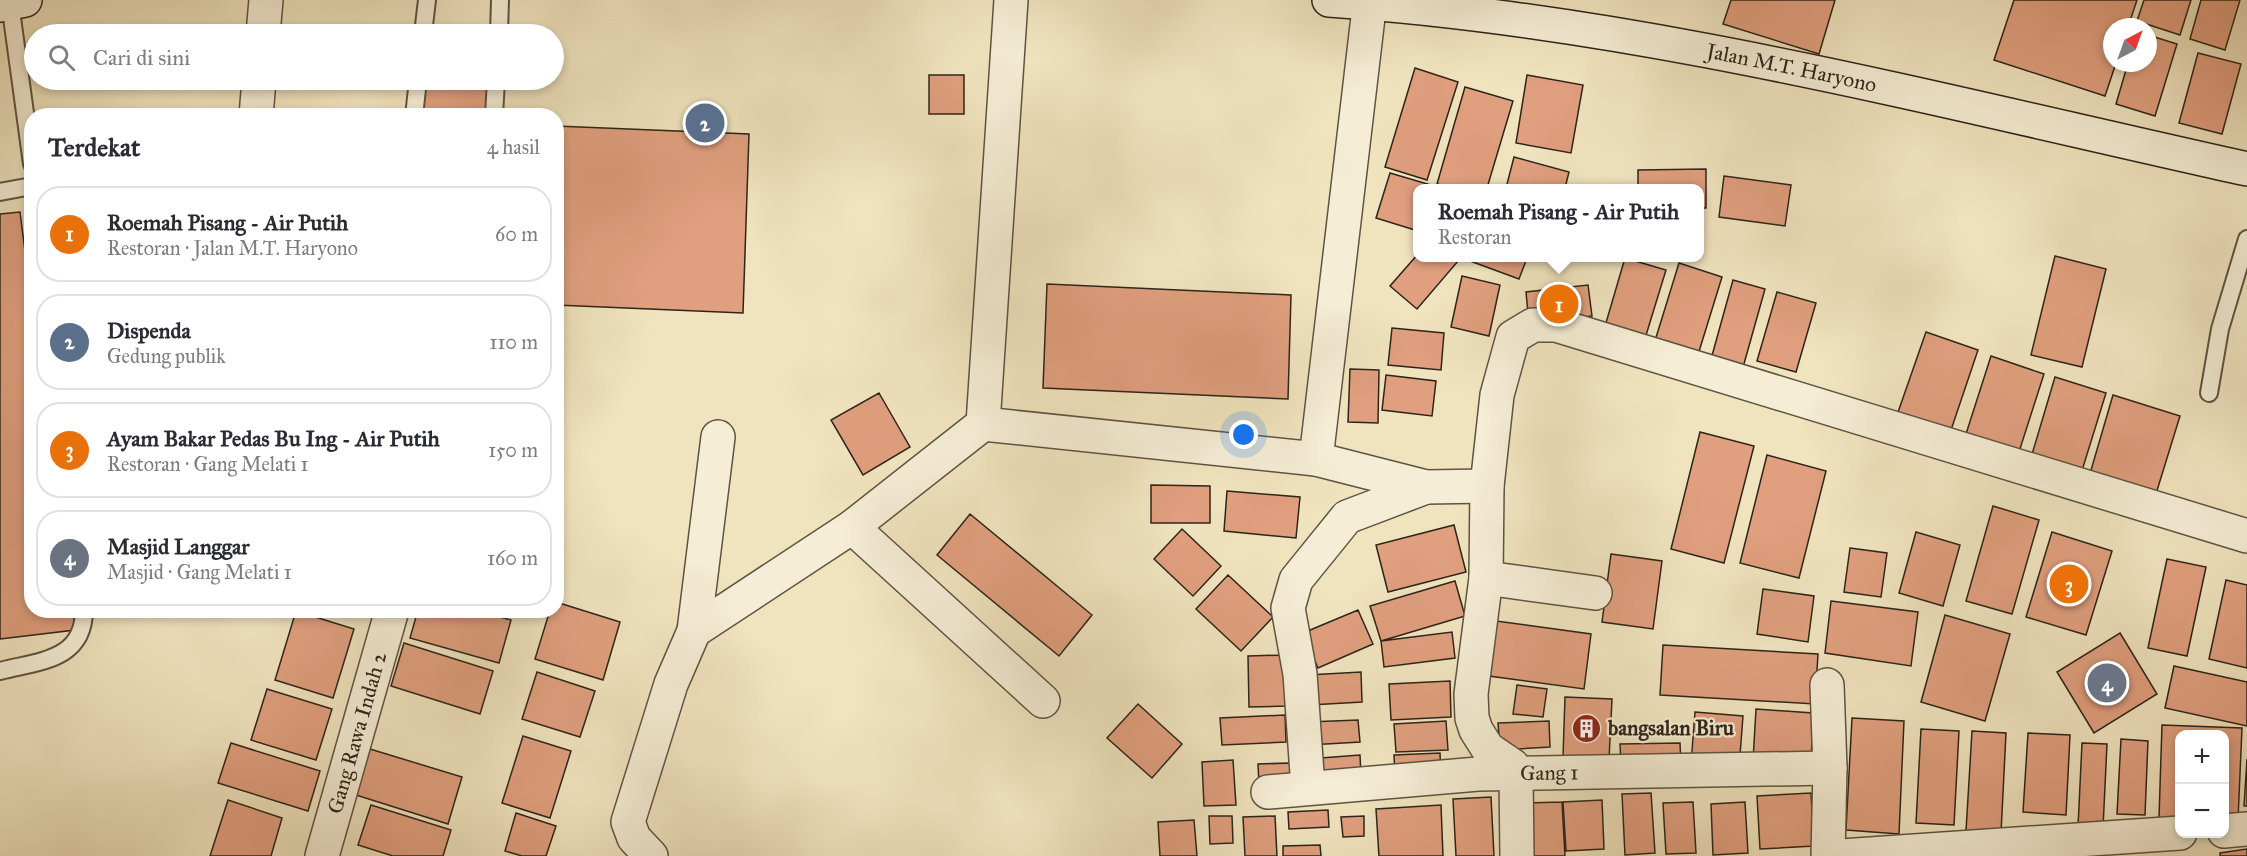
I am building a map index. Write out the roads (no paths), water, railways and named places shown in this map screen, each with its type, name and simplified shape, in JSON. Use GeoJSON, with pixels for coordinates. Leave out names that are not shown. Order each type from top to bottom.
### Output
{"type":"FeatureCollection","features":[{"type":"Feature","properties":{"kind":"street"},"geometry":{"type":"LineString","coordinates":[[264,24],[266,0]]}},
{"type":"Feature","properties":{"kind":"street"},"geometry":{"type":"LineString","coordinates":[[983,424],[1011,0]]}},
{"type":"Feature","properties":{"kind":"street","name":"Jalan M.T. Haryono"},"geometry":{"type":"LineString","coordinates":[[1329,0],[1369,1],[1635,36],[1856,81],[2247,169]]}},
{"type":"Feature","properties":{"kind":"street"},"geometry":{"type":"LineString","coordinates":[[1316,459],[1369,1]]}},
{"type":"Feature","properties":{"kind":"street"},"geometry":{"type":"LineString","coordinates":[[257,108],[258,90]]}},
{"type":"Feature","properties":{"kind":"street"},"geometry":{"type":"LineString","coordinates":[[1517,856],[1516,774],[1508,761],[1498,758],[1488,750],[1472,718],[1471,694],[1486,578],[1487,486],[1497,395],[1513,337],[1533,326],[1556,325],[2247,536]]}},
{"type":"Feature","properties":{"kind":"street"},"geometry":{"type":"LineString","coordinates":[[693,631],[852,527],[983,424],[1316,459],[1426,487],[1487,486]]}},
{"type":"Feature","properties":{"kind":"street"},"geometry":{"type":"LineString","coordinates":[[651,856],[634,838],[628,822],[671,684],[693,631],[718,437]]}},
{"type":"Feature","properties":{"kind":"street"},"geometry":{"type":"LineString","coordinates":[[1308,788],[1300,674],[1288,608],[1296,580],[1347,517],[1426,487]]}},
{"type":"Feature","properties":{"kind":"street"},"geometry":{"type":"LineString","coordinates":[[852,527],[1044,701]]}},
{"type":"Feature","properties":{"kind":"street"},"geometry":{"type":"LineString","coordinates":[[1486,578],[1595,593]]}},
{"type":"Feature","properties":{"kind":"street","name":"Gang Rawa Indah 2"},"geometry":{"type":"LineString","coordinates":[[322,856],[390,618]]}},
{"type":"Feature","properties":{"kind":"street"},"geometry":{"type":"LineString","coordinates":[[1827,685],[1830,768],[1828,856]]}},
{"type":"Feature","properties":{"kind":"street","name":"Gang 1"},"geometry":{"type":"LineString","coordinates":[[1268,792],[1516,774],[1830,768]]}},
{"type":"Feature","properties":{"kind":"street"},"geometry":{"type":"LineString","coordinates":[[2229,831],[2247,830]]}},
{"type":"Feature","properties":{"kind":"street"},"geometry":{"type":"LineString","coordinates":[[1840,856],[2175,833]]}},
{"type":"Feature","properties":{"kind":"lane"},"geometry":{"type":"LineString","coordinates":[[424,24],[427,0]]}},
{"type":"Feature","properties":{"kind":"lane"},"geometry":{"type":"LineString","coordinates":[[499,24],[500,0]]}},
{"type":"Feature","properties":{"kind":"lane"},"geometry":{"type":"LineString","coordinates":[[12,3],[25,108]]}},
{"type":"Feature","properties":{"kind":"lane"},"geometry":{"type":"LineString","coordinates":[[415,108],[417,90]]}},
{"type":"Feature","properties":{"kind":"lane"},"geometry":{"type":"LineString","coordinates":[[494,108],[495,90]]}},
{"type":"Feature","properties":{"kind":"lane"},"geometry":{"type":"LineString","coordinates":[[0,192],[24,188]]}},
{"type":"Feature","properties":{"kind":"lane"},"geometry":{"type":"LineString","coordinates":[[2209,393],[2220,329],[2247,239]]}},
{"type":"Feature","properties":{"kind":"lane"},"geometry":{"type":"LineString","coordinates":[[0,671],[62,655],[73,648],[84,618]]}},
{"type":"Feature","properties":{"kind":"place","name":"Dispenda"},"geometry":{"type":"Point","coordinates":[705,123]}},
{"type":"Feature","properties":{"kind":"place","name":"Roemah Pisang - Air Putih"},"geometry":{"type":"Point","coordinates":[1559,304]}},
{"type":"Feature","properties":{"kind":"place","name":"Ayam Bakar Pedas Bu Ing - Air Putih"},"geometry":{"type":"Point","coordinates":[2069,584]}},
{"type":"Feature","properties":{"kind":"place","name":"Masjid Langgar"},"geometry":{"type":"Point","coordinates":[2107,683]}},
{"type":"Feature","properties":{"kind":"place","name":"bangsalan Biru"},"geometry":{"type":"Point","coordinates":[1587,728]}}]}
